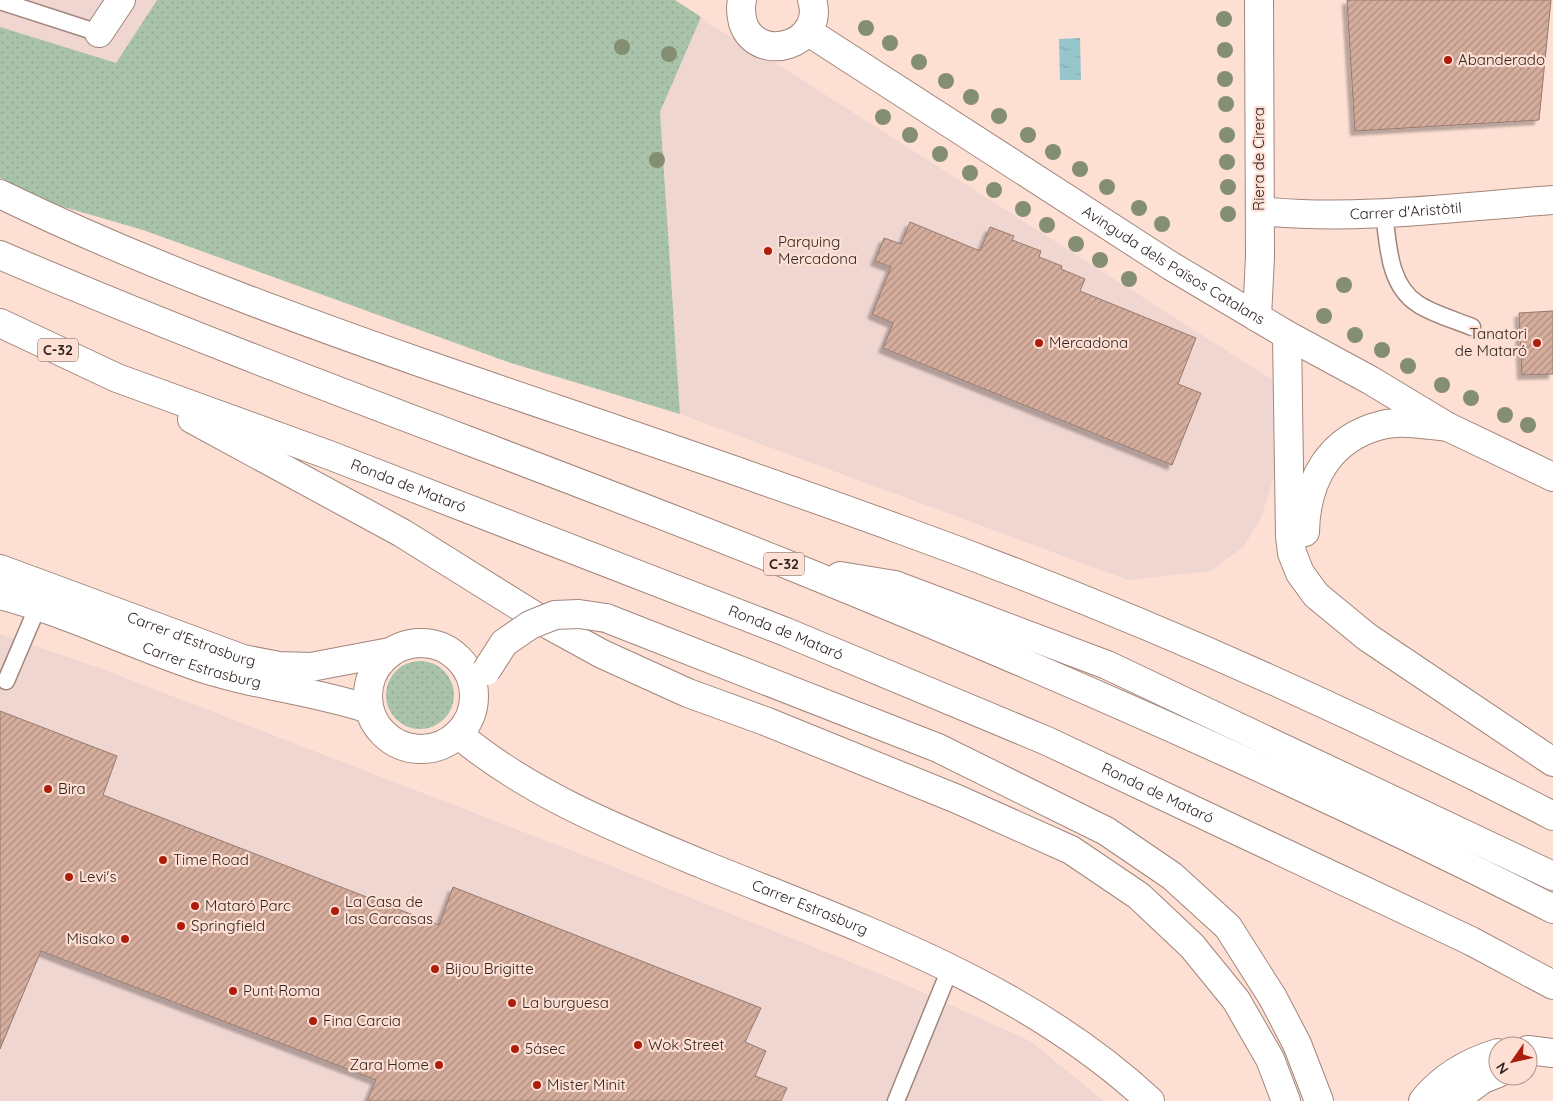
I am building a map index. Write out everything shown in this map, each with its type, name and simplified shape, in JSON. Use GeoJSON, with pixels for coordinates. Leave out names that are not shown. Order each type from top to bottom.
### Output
{"type":"FeatureCollection","features":[{"type":"Feature","properties":{"kind":"main road"},"geometry":{"type":"LineString","coordinates":[[99,33],[120,0]]}},
{"type":"Feature","properties":{"kind":"main road"},"geometry":{"type":"LineString","coordinates":[[742,0],[741,15],[744,27],[761,43],[770,46],[787,46],[795,43],[807,31],[814,13],[812,0]]}},
{"type":"Feature","properties":{"kind":"main road","name":"Riera de Cirera"},"geometry":{"type":"LineString","coordinates":[[1258,318],[1260,211],[1259,0]]}},
{"type":"Feature","properties":{"kind":"main road","name":"Avinguda dels Països Catalans"},"geometry":{"type":"LineString","coordinates":[[807,31],[1172,266],[1258,318],[1370,380],[1448,427],[1553,477]]}},
{"type":"Feature","properties":{"kind":"main road"},"geometry":{"type":"LineString","coordinates":[[0,194],[117,246],[234,294],[627,436],[897,528],[1050,585],[1262,674],[1467,771],[1553,816]]}},
{"type":"Feature","properties":{"kind":"main road","name":"Carrer d'Aristòtil"},"geometry":{"type":"LineString","coordinates":[[1260,211],[1296,215],[1384,212],[1553,200]]}},
{"type":"Feature","properties":{"kind":"main road","name":"C-32"},"geometry":{"type":"LineString","coordinates":[[0,255],[360,401],[796,568],[1107,700],[1307,791],[1553,910]]}},
{"type":"Feature","properties":{"kind":"main road","name":"Ronda de Mataró"},"geometry":{"type":"LineString","coordinates":[[0,323],[117,378],[329,454],[786,632],[1029,734],[1249,834],[1435,924],[1553,985]]}},
{"type":"Feature","properties":{"kind":"main road"},"geometry":{"type":"LineString","coordinates":[[1287,335],[1290,536],[1292,553],[1300,573],[1316,595],[1367,637],[1553,762]]}},
{"type":"Feature","properties":{"kind":"main road"},"geometry":{"type":"LineString","coordinates":[[117,378],[402,533],[551,626],[602,654],[688,692],[765,721],[984,810],[1071,850],[1139,896],[1192,946],[1236,1000],[1270,1059],[1286,1101]]}},
{"type":"Feature","properties":{"kind":"main road"},"geometry":{"type":"LineString","coordinates":[[1434,682],[1419,655],[1318,579],[1305,537],[1305,509],[1310,490],[1324,462],[1345,442],[1383,425],[1411,424],[1448,427]]}},
{"type":"Feature","properties":{"kind":"main road"},"geometry":{"type":"LineString","coordinates":[[796,568],[895,585],[1107,665],[1553,876]]}},
{"type":"Feature","properties":{"kind":"main road","name":"Carrer d'Estrasburg"},"geometry":{"type":"LineString","coordinates":[[0,569],[242,659],[279,666],[311,668],[390,652]]}},
{"type":"Feature","properties":{"kind":"main road"},"geometry":{"type":"LineString","coordinates":[[0,595],[38,606]]}},
{"type":"Feature","properties":{"kind":"main road","name":"Carrer Estrasburg"},"geometry":{"type":"LineString","coordinates":[[38,606],[193,665],[256,684],[344,700],[369,708]]}},
{"type":"Feature","properties":{"kind":"main road"},"geometry":{"type":"LineString","coordinates":[[480,679],[451,652],[431,644],[410,644],[390,652],[376,668],[368,688],[369,708],[377,726],[390,739],[406,747],[424,749],[442,744],[458,734],[471,713],[480,679],[504,643],[530,625],[556,615],[579,614],[606,618],[938,748],[1106,831],[1172,876],[1228,927],[1273,998],[1293,1037],[1318,1101]]}},
{"type":"Feature","properties":{"kind":"main road","name":"Carrer Estrasburg"},"geometry":{"type":"LineString","coordinates":[[458,734],[479,752],[565,803],[652,844],[893,942],[950,969],[1047,1020],[1102,1061],[1150,1101]]}},
{"type":"Feature","properties":{"kind":"main road"},"geometry":{"type":"LineString","coordinates":[[1538,1051],[1553,1053]]}},
{"type":"Feature","properties":{"kind":"main road"},"geometry":{"type":"LineString","coordinates":[[1423,1101],[1442,1080],[1464,1066],[1488,1057]]}},
{"type":"Feature","properties":{"kind":"main road"},"geometry":{"type":"LineString","coordinates":[[1538,1070],[1553,1071]]}},
{"type":"Feature","properties":{"kind":"main road"},"geometry":{"type":"LineString","coordinates":[[1453,1101],[1488,1078]]}},
{"type":"Feature","properties":{"kind":"lane"},"geometry":{"type":"LineString","coordinates":[[0,1],[99,33]]}},
{"type":"Feature","properties":{"kind":"lane"},"geometry":{"type":"LineString","coordinates":[[1384,212],[1389,256],[1398,282],[1417,304],[1472,327]]}},
{"type":"Feature","properties":{"kind":"lane"},"geometry":{"type":"LineString","coordinates":[[6,681],[38,606]]}},
{"type":"Feature","properties":{"kind":"lane"},"geometry":{"type":"LineString","coordinates":[[896,1101],[950,969]]}},
{"type":"Feature","properties":{"kind":"shaded area"},"geometry":{"type":"Polygon","coordinates":[[[0,0],[157,0],[116,63],[0,33],[0,0]]]}},
{"type":"Feature","properties":{"kind":"shaded area"},"geometry":{"type":"Polygon","coordinates":[[[701,17],[707,23],[774,62],[1274,381],[1277,467],[1261,518],[1244,546],[1211,571],[1128,580],[680,414],[660,112],[701,17]]]}},
{"type":"Feature","properties":{"kind":"shaded area"},"geometry":{"type":"Polygon","coordinates":[[[0,634],[102,669],[619,869],[902,983],[1030,1041],[1104,1101],[0,1101],[0,634]]]}},
{"type":"Feature","properties":{"kind":"green space"},"geometry":{"type":"Polygon","coordinates":[[[157,0],[675,0],[701,17],[660,112],[680,414],[511,363],[143,230],[50,203],[0,178],[0,27],[116,63],[157,0]]]}},
{"type":"Feature","properties":{"kind":"green space"},"geometry":{"type":"Polygon","coordinates":[[[420,661],[433,664],[444,671],[451,682],[454,695],[451,708],[444,719],[433,726],[420,729],[407,726],[396,719],[389,708],[386,695],[389,682],[396,671],[407,664],[420,661]]]}},
{"type":"Feature","properties":{"kind":"water"},"geometry":{"type":"Polygon","coordinates":[[[1080,38],[1081,80],[1060,80],[1059,39],[1080,38]]]}},
{"type":"Feature","properties":{"kind":"building","name":"Abanderado"},"geometry":{"type":"Polygon","coordinates":[[[1347,0],[1551,0],[1539,120],[1355,131],[1347,0]]]}},
{"type":"Feature","properties":{"kind":"building","name":"Mercadona"},"geometry":{"type":"Polygon","coordinates":[[[910,222],[980,251],[990,227],[1014,236],[1012,240],[1041,251],[1039,257],[1062,266],[1061,269],[1085,279],[1080,291],[1196,338],[1178,384],[1201,393],[1172,465],[883,348],[893,323],[872,314],[891,267],[875,261],[884,238],[901,244],[910,222]]]}},
{"type":"Feature","properties":{"kind":"building","name":"Tanatori de Mataró"},"geometry":{"type":"Polygon","coordinates":[[[1553,311],[1553,374],[1522,375],[1519,313],[1553,311]]]}},
{"type":"Feature","properties":{"kind":"building","name":"Mataró Parc"},"geometry":{"type":"Polygon","coordinates":[[[0,711],[117,756],[103,795],[439,925],[453,887],[761,1008],[745,1042],[766,1051],[755,1076],[787,1088],[781,1101],[367,1101],[376,1080],[41,951],[0,1049],[0,711]]]}},
{"type":"Feature","properties":{"kind":"place","name":"Abanderado"},"geometry":{"type":"Point","coordinates":[1448,60]}},
{"type":"Feature","properties":{"kind":"place","name":"Parquing Mercadona"},"geometry":{"type":"Point","coordinates":[768,251]}},
{"type":"Feature","properties":{"kind":"place","name":"Mercadona"},"geometry":{"type":"Point","coordinates":[1039,343]}},
{"type":"Feature","properties":{"kind":"place","name":"Tanatori de Mataró"},"geometry":{"type":"Point","coordinates":[1537,343]}},
{"type":"Feature","properties":{"kind":"place","name":"Bira"},"geometry":{"type":"Point","coordinates":[48,789]}},
{"type":"Feature","properties":{"kind":"place","name":"Time Road"},"geometry":{"type":"Point","coordinates":[163,860]}},
{"type":"Feature","properties":{"kind":"place","name":"Levi's"},"geometry":{"type":"Point","coordinates":[69,877]}},
{"type":"Feature","properties":{"kind":"place","name":"Mataró Parc"},"geometry":{"type":"Point","coordinates":[195,906]}},
{"type":"Feature","properties":{"kind":"place","name":"La Casa de las Carcasas"},"geometry":{"type":"Point","coordinates":[335,911]}},
{"type":"Feature","properties":{"kind":"place","name":"Springfield"},"geometry":{"type":"Point","coordinates":[181,926]}},
{"type":"Feature","properties":{"kind":"place","name":"Misako"},"geometry":{"type":"Point","coordinates":[125,939]}},
{"type":"Feature","properties":{"kind":"place","name":"Bijou Brigitte"},"geometry":{"type":"Point","coordinates":[435,969]}},
{"type":"Feature","properties":{"kind":"place","name":"Punt Roma"},"geometry":{"type":"Point","coordinates":[233,991]}},
{"type":"Feature","properties":{"kind":"place","name":"La burguesa"},"geometry":{"type":"Point","coordinates":[512,1003]}},
{"type":"Feature","properties":{"kind":"place","name":"Fina Carcia"},"geometry":{"type":"Point","coordinates":[313,1021]}},
{"type":"Feature","properties":{"kind":"place","name":"Wok Street"},"geometry":{"type":"Point","coordinates":[638,1045]}},
{"type":"Feature","properties":{"kind":"place","name":"5ásec"},"geometry":{"type":"Point","coordinates":[515,1049]}},
{"type":"Feature","properties":{"kind":"place","name":"Zara Home"},"geometry":{"type":"Point","coordinates":[439,1065]}},
{"type":"Feature","properties":{"kind":"place","name":"Mister Minit"},"geometry":{"type":"Point","coordinates":[537,1085]}}]}
